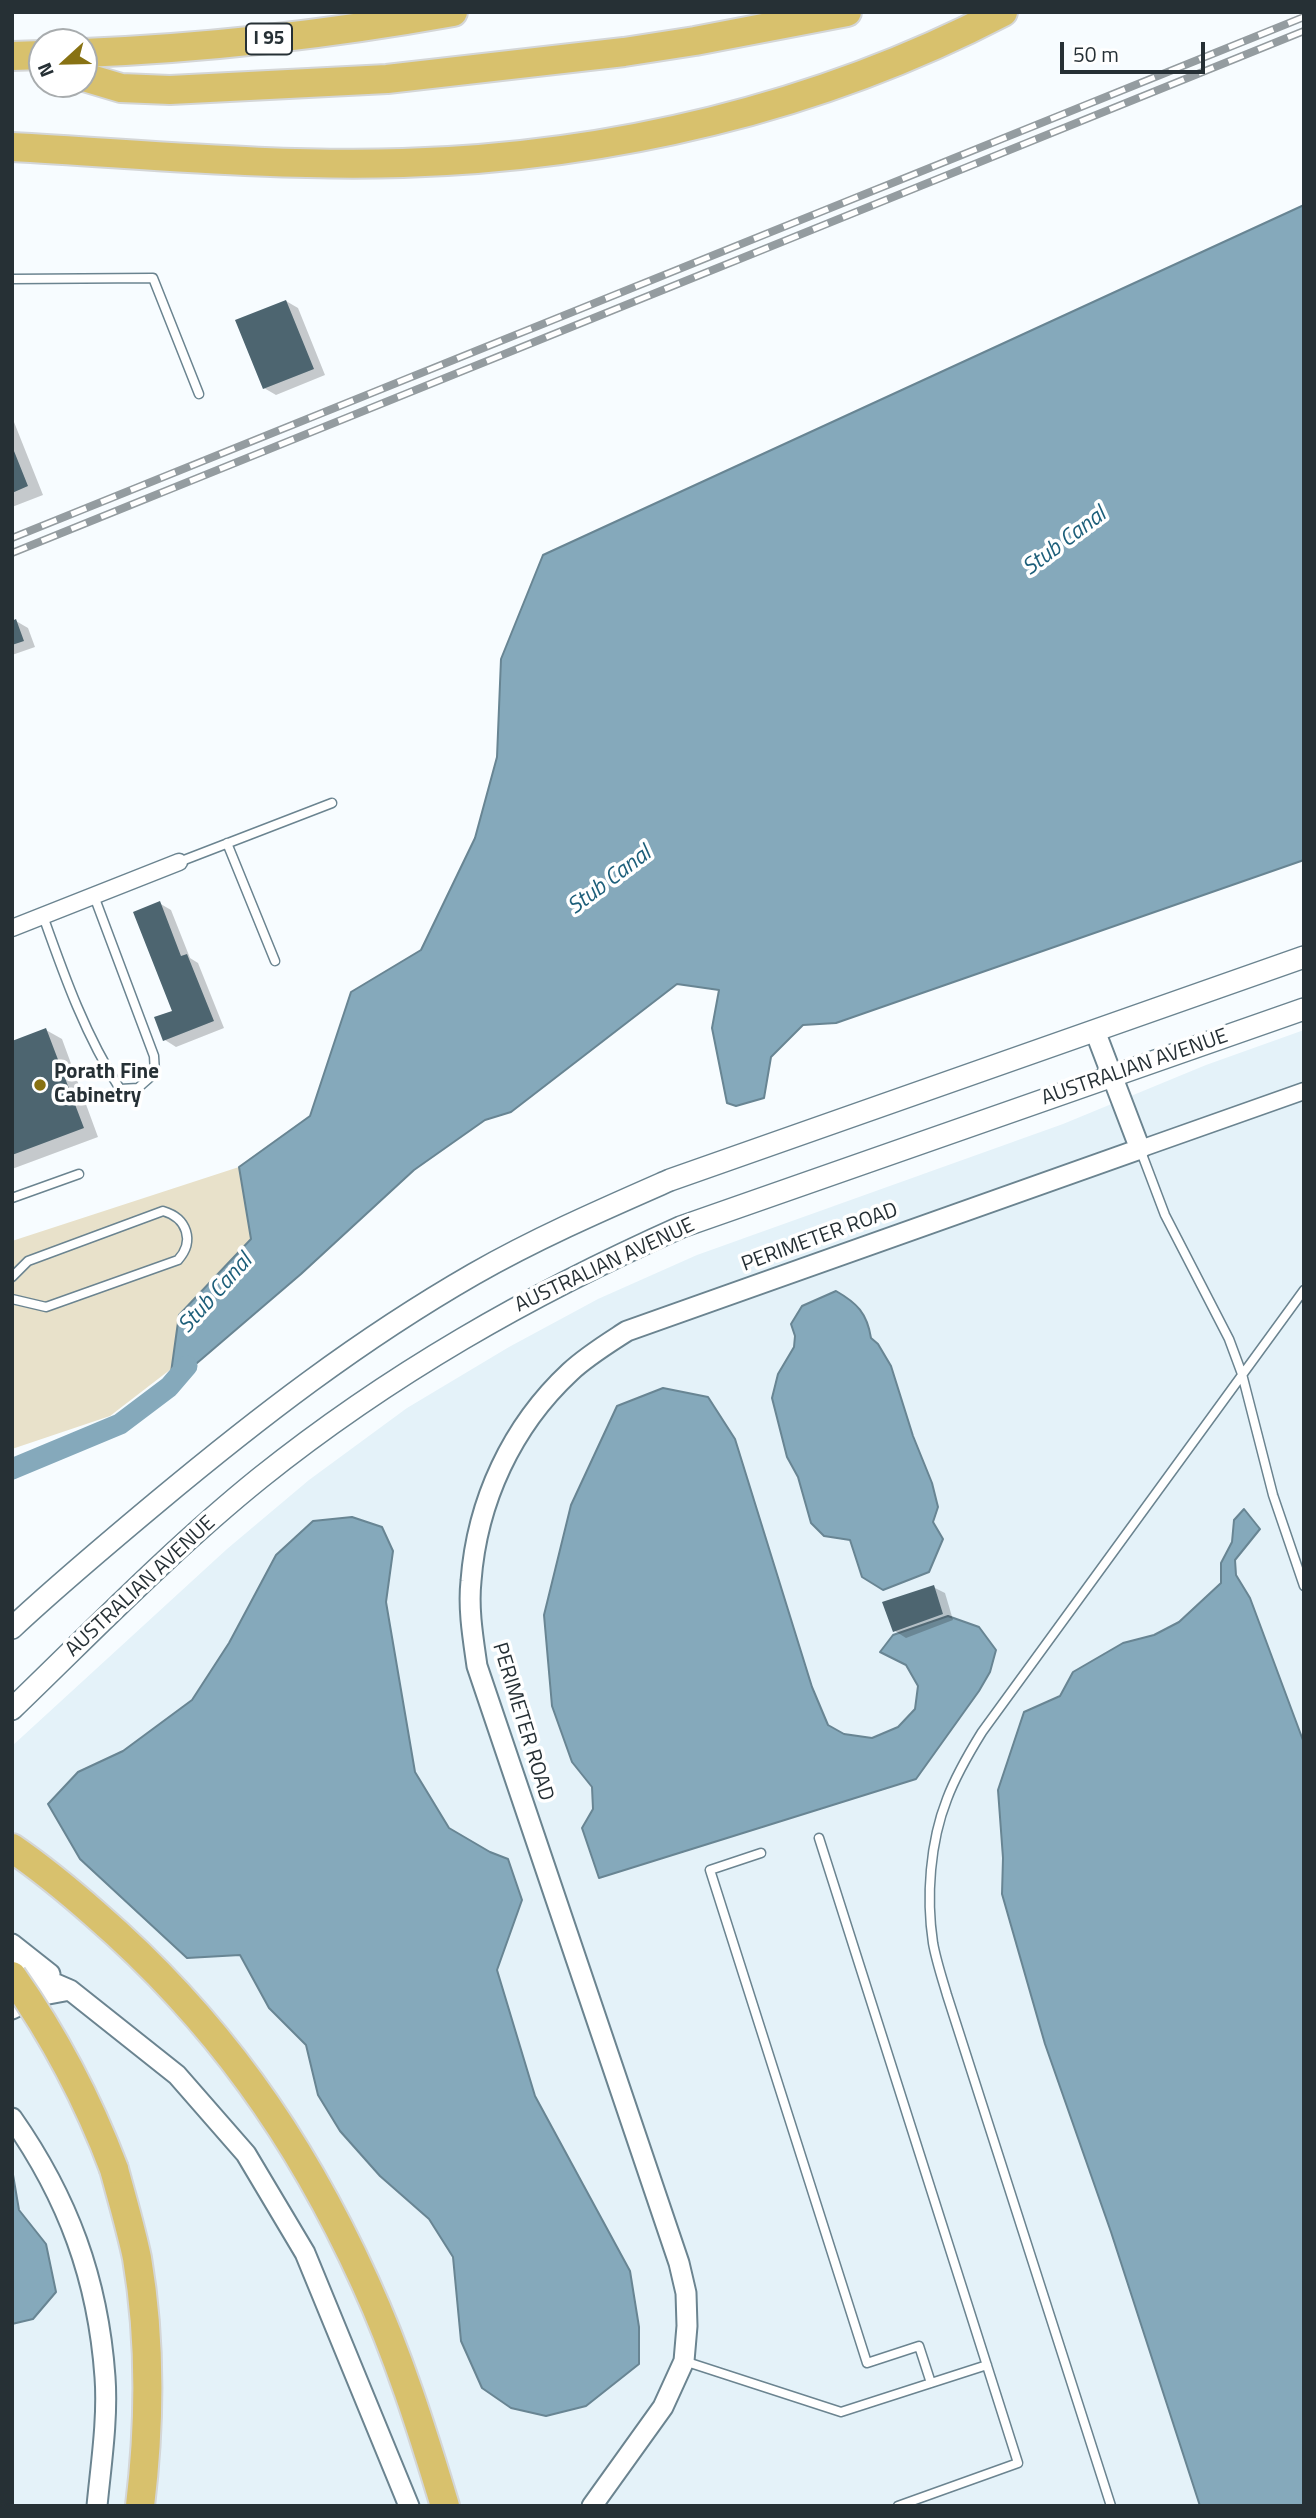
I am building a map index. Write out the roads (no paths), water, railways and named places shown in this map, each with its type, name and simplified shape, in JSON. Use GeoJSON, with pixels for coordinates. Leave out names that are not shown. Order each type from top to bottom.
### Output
{"type":"FeatureCollection","features":[{"type":"Feature","properties":{"kind":"highway","name":"I 95"},"geometry":{"type":"LineString","coordinates":[[98,52],[230,43],[453,12]]}},
{"type":"Feature","properties":{"kind":"highway"},"geometry":{"type":"LineString","coordinates":[[98,81],[121,88],[170,90],[387,79],[624,52],[847,12]]}},
{"type":"Feature","properties":{"kind":"highway"},"geometry":{"type":"LineString","coordinates":[[12,147],[264,162],[355,163],[443,161],[561,150],[670,131],[792,98],[915,53],[1003,12]]}},
{"type":"Feature","properties":{"kind":"highway"},"geometry":{"type":"LineString","coordinates":[[12,1849],[73,1895],[179,1993],[264,2099],[303,2159],[366,2283],[416,2411],[446,2506]]}},
{"type":"Feature","properties":{"kind":"highway"},"geometry":{"type":"LineString","coordinates":[[12,1976],[51,2034],[86,2099],[114,2169],[136,2257],[146,2330],[148,2438],[140,2506]]}},
{"type":"Feature","properties":{"kind":"main road"},"geometry":{"type":"LineString","coordinates":[[12,1628],[61,1583],[272,1407],[359,1346],[477,1272],[600,1211],[670,1180],[1304,957]]}},
{"type":"Feature","properties":{"kind":"main road","name":"AUSTRALIAN AVENUE"},"geometry":{"type":"LineString","coordinates":[[12,1709],[203,1527],[258,1480],[371,1395],[492,1320],[617,1256],[681,1227],[1304,1009]]}},
{"type":"Feature","properties":{"kind":"street"},"geometry":{"type":"LineString","coordinates":[[12,928],[179,862]]}},
{"type":"Feature","properties":{"kind":"street"},"geometry":{"type":"LineString","coordinates":[[1095,1031],[1140,1149]]}},
{"type":"Feature","properties":{"kind":"street","name":"PERIMETER ROAD"},"geometry":{"type":"LineString","coordinates":[[592,2506],[663,2407],[684,2361],[686,2293],[679,2263],[477,1666],[471,1625],[470,1582],[476,1541],[487,1500],[517,1437],[541,1403],[570,1372],[591,1354],[626,1331],[1304,1091]]}},
{"type":"Feature","properties":{"kind":"street"},"geometry":{"type":"LineString","coordinates":[[12,1944],[177,2075],[246,2154],[306,2253],[409,2506]]}},
{"type":"Feature","properties":{"kind":"street"},"geometry":{"type":"LineString","coordinates":[[12,1965],[70,1990]]}},
{"type":"Feature","properties":{"kind":"street"},"geometry":{"type":"LineString","coordinates":[[12,2009],[38,1996],[70,1990]]}},
{"type":"Feature","properties":{"kind":"street"},"geometry":{"type":"LineString","coordinates":[[12,2118],[34,2150],[66,2209],[79,2242],[97,2309],[105,2379],[97,2506]]}},
{"type":"Feature","properties":{"kind":"lane"},"geometry":{"type":"LineString","coordinates":[[12,279],[153,278],[199,394]]}},
{"type":"Feature","properties":{"kind":"lane"},"geometry":{"type":"LineString","coordinates":[[179,862],[332,803]]}},
{"type":"Feature","properties":{"kind":"lane"},"geometry":{"type":"LineString","coordinates":[[227,843],[275,961]]}},
{"type":"Feature","properties":{"kind":"lane"},"geometry":{"type":"LineString","coordinates":[[43,916],[80,1016],[106,1067],[120,1089],[138,1088],[155,1073],[154,1056],[94,895]]}},
{"type":"Feature","properties":{"kind":"lane"},"geometry":{"type":"LineString","coordinates":[[1140,1149],[1165,1215],[1229,1339],[1242,1374],[1273,1495],[1304,1586]]}},
{"type":"Feature","properties":{"kind":"lane"},"geometry":{"type":"LineString","coordinates":[[12,1198],[79,1174]]}},
{"type":"Feature","properties":{"kind":"lane"},"geometry":{"type":"LineString","coordinates":[[12,1277],[28,1261],[163,1211],[179,1219],[188,1235],[184,1253],[178,1260],[46,1307],[12,1299]]}},
{"type":"Feature","properties":{"kind":"lane"},"geometry":{"type":"LineString","coordinates":[[1111,2506],[947,1995],[933,1943],[929,1893],[934,1854],[946,1800],[963,1763],[982,1732],[1304,1290]]}},
{"type":"Feature","properties":{"kind":"lane"},"geometry":{"type":"LineString","coordinates":[[819,1838],[1018,2463],[898,2506]]}},
{"type":"Feature","properties":{"kind":"lane"},"geometry":{"type":"LineString","coordinates":[[761,1853],[710,1870],[867,2363],[919,2346],[931,2383]]}},
{"type":"Feature","properties":{"kind":"lane"},"geometry":{"type":"LineString","coordinates":[[684,2361],[841,2412],[987,2365]]}},
{"type":"Feature","properties":{"kind":"water"},"geometry":{"type":"Polygon","coordinates":[[[1304,205],[1304,860],[836,1023],[803,1025],[771,1057],[764,1098],[736,1106],[727,1103],[712,1028],[719,990],[677,984],[511,1112],[485,1120],[414,1170],[301,1274],[169,1387],[179,1315],[251,1239],[239,1167],[310,1116],[351,992],[421,950],[475,838],[497,757],[501,659],[543,555],[1304,205]]]}},
{"type":"Feature","properties":{"kind":"water"},"geometry":{"type":"Polygon","coordinates":[[[836,1291],[860,1310],[867,1322],[871,1338],[878,1344],[891,1366],[938,1507],[933,1522],[943,1539],[929,1572],[883,1590],[862,1577],[850,1540],[824,1536],[811,1523],[798,1477],[787,1457],[772,1398],[778,1374],[794,1347],[795,1336],[791,1324],[802,1306],[836,1291]]]}},
{"type":"Feature","properties":{"kind":"water"},"geometry":{"type":"Polygon","coordinates":[[[663,1388],[708,1397],[735,1439],[812,1687],[828,1725],[844,1734],[872,1738],[898,1727],[915,1709],[918,1686],[906,1665],[880,1652],[893,1635],[948,1616],[979,1627],[996,1650],[990,1672],[979,1691],[916,1779],[599,1878],[582,1828],[593,1809],[592,1787],[572,1762],[552,1706],[544,1615],[571,1505],[617,1406],[663,1388]]]}},
{"type":"Feature","properties":{"kind":"water"},"geometry":{"type":"Polygon","coordinates":[[[1244,1509],[1260,1529],[1235,1560],[1236,1575],[1250,1598],[1304,1743],[1304,2506],[1200,2506],[1111,2232],[1045,2044],[1002,1894],[1003,1858],[998,1790],[1024,1712],[1060,1696],[1073,1672],[1123,1643],[1154,1635],[1179,1622],[1221,1583],[1221,1563],[1232,1542],[1234,1520],[1244,1509]]]}},
{"type":"Feature","properties":{"kind":"water"},"geometry":{"type":"Polygon","coordinates":[[[352,1517],[382,1527],[393,1551],[386,1602],[415,1772],[449,1828],[490,1852],[508,1859],[522,1900],[497,1970],[535,2096],[630,2271],[639,2327],[639,2364],[586,2406],[546,2416],[511,2408],[482,2388],[461,2341],[453,2257],[429,2219],[380,2176],[340,2131],[318,2095],[306,2045],[269,2008],[240,1955],[187,1958],[80,1859],[48,1804],[78,1772],[123,1751],[192,1700],[229,1643],[276,1555],[313,1521],[352,1517]]]}},
{"type":"Feature","properties":{"kind":"water"},"geometry":{"type":"Polygon","coordinates":[[[12,2169],[19,2210],[46,2244],[56,2292],[33,2319],[12,2324],[12,2169]]]}},
{"type":"Feature","properties":{"kind":"waterway","name":"Stub Canal"},"geometry":{"type":"LineString","coordinates":[[12,1469],[120,1424],[169,1387],[187,1366]]}},
{"type":"Feature","properties":{"kind":"railway"},"geometry":{"type":"LineString","coordinates":[[12,538],[1304,17]]}},
{"type":"Feature","properties":{"kind":"railway"},"geometry":{"type":"LineString","coordinates":[[12,553],[1304,31]]}},
{"type":"Feature","properties":{"kind":"place","name":"Porath Fine Cabinetry"},"geometry":{"type":"Point","coordinates":[40,1085]}}]}
